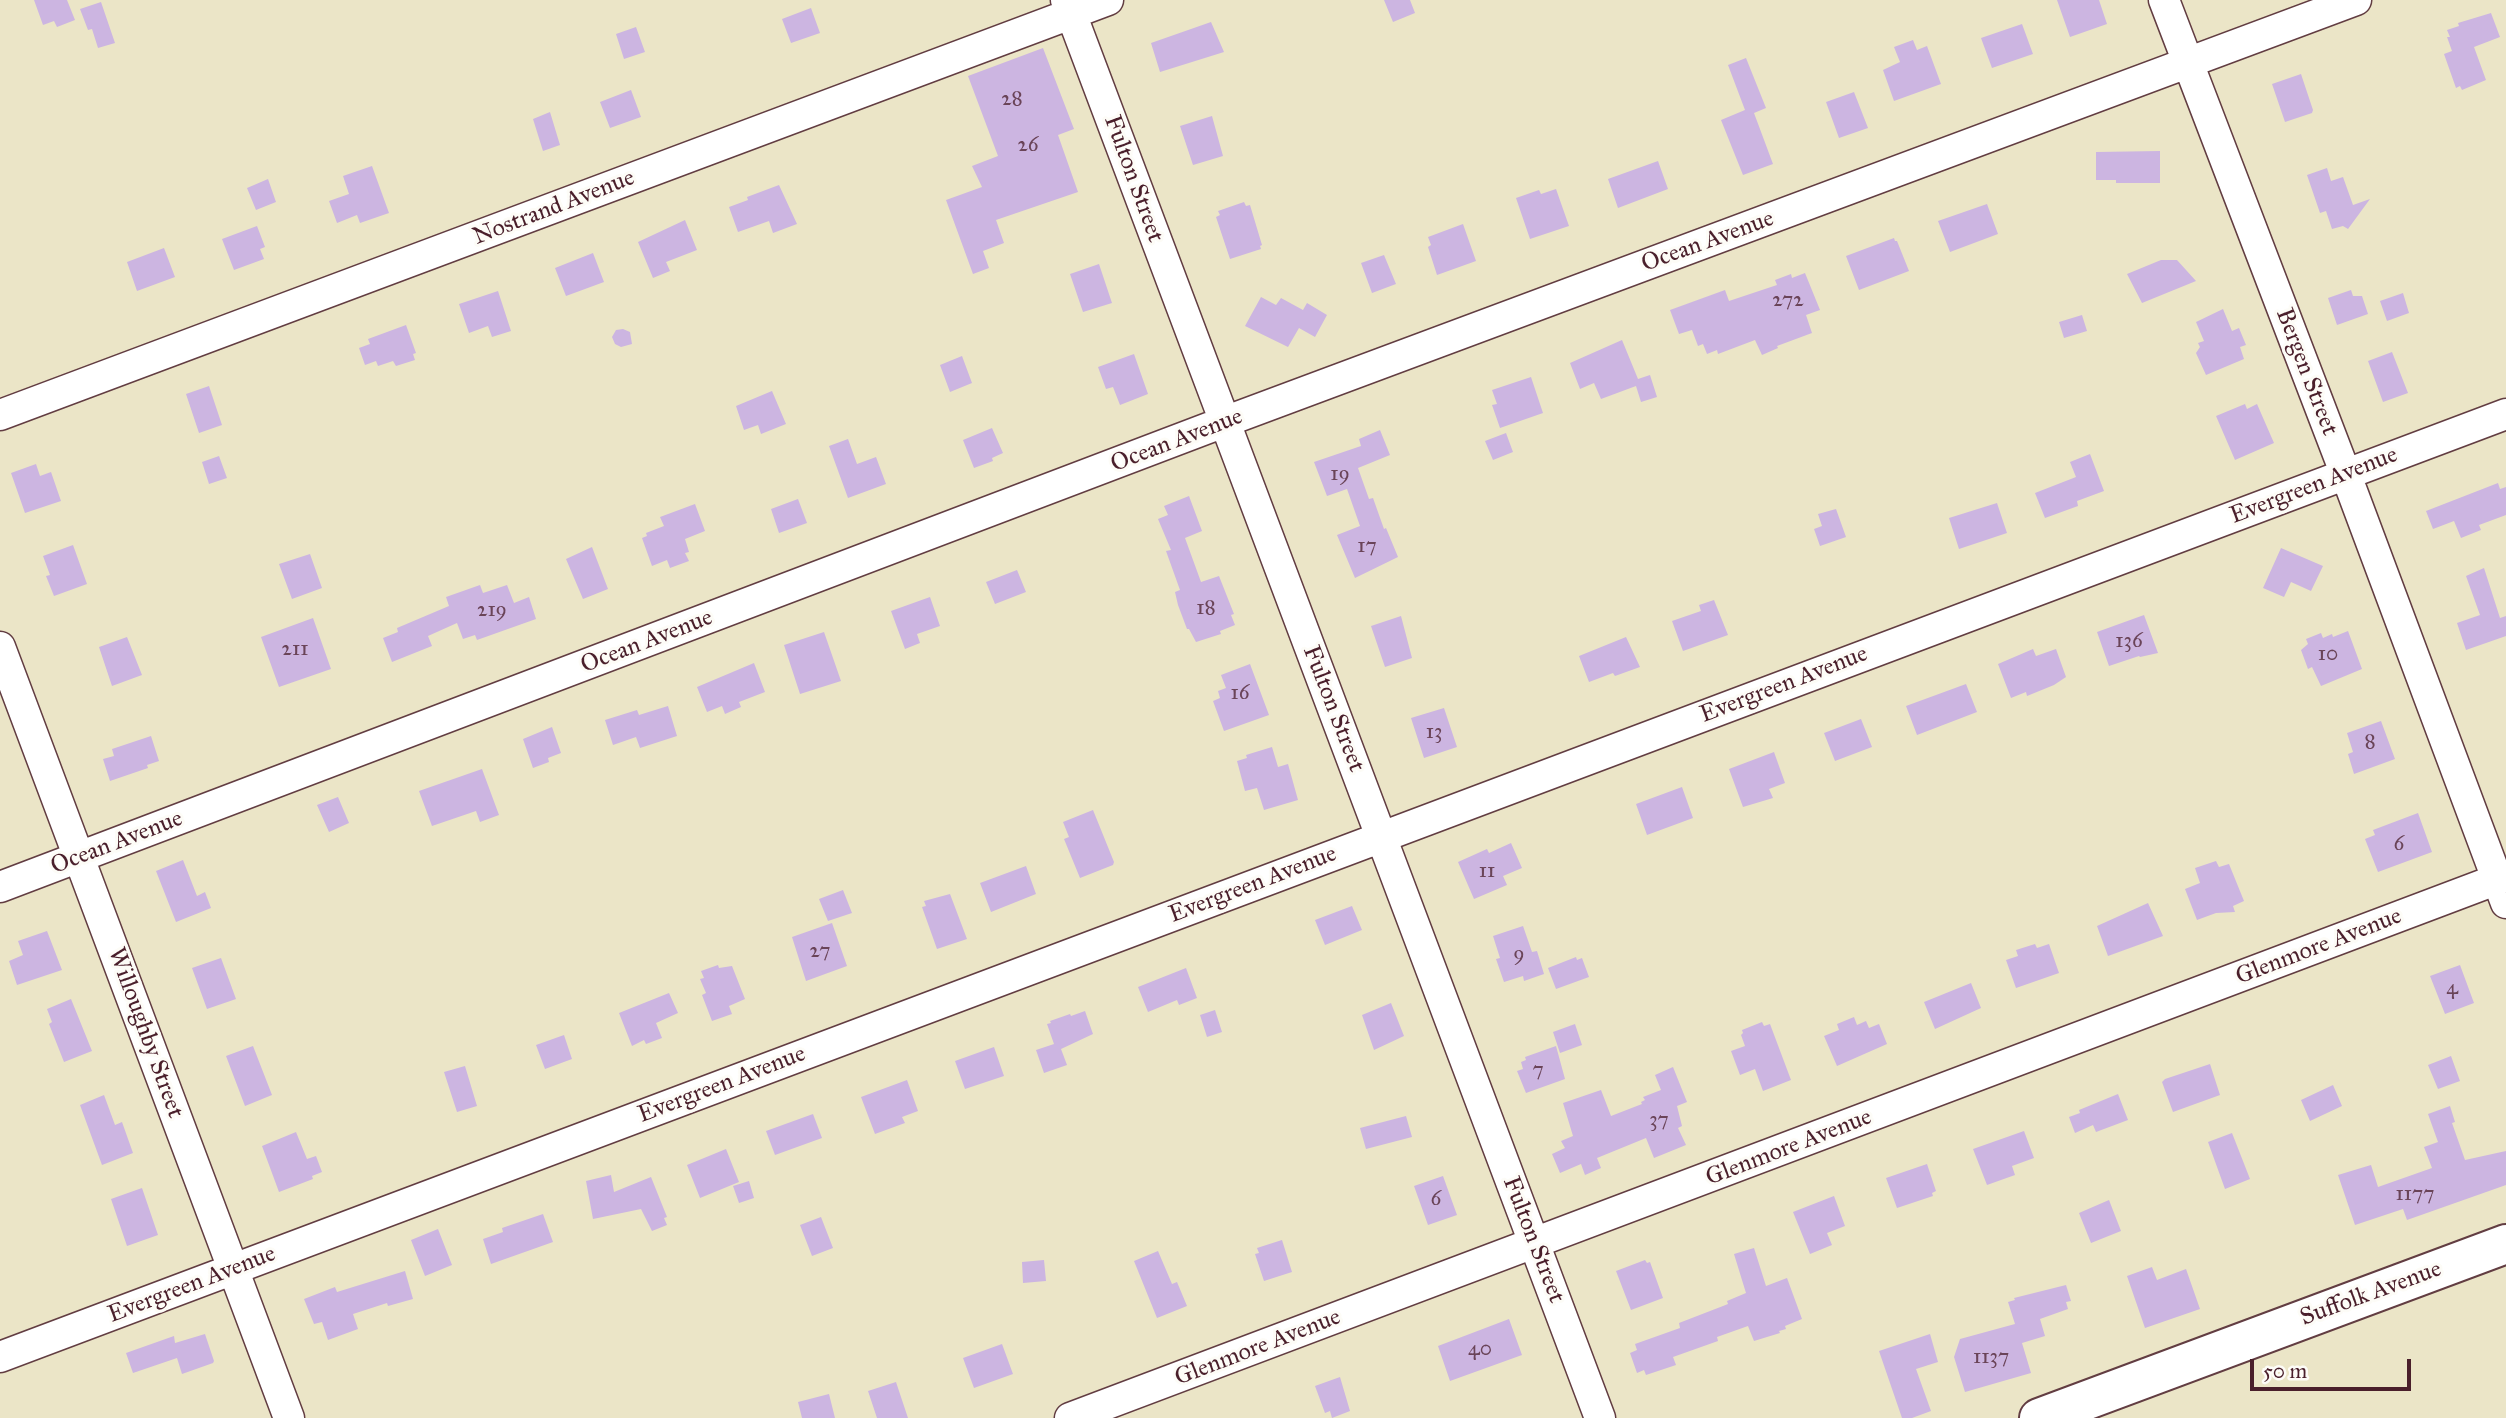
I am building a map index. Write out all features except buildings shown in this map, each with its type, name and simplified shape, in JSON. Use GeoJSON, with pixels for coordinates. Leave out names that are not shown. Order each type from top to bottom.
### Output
{"type":"FeatureCollection","features":[{"type":"Feature","properties":{"kind":"main road","name":"Suffolk Avenue"},"geometry":{"type":"LineString","coordinates":[[2039,1418],[2506,1244]]}},
{"type":"Feature","properties":{"kind":"street","name":"Nostrand Avenue"},"geometry":{"type":"LineString","coordinates":[[0,415],[1069,7],[1108,0]]}},
{"type":"Feature","properties":{"kind":"street","name":"Bergen Street"},"geometry":{"type":"LineString","coordinates":[[2164,0],[2503,886]]}},
{"type":"Feature","properties":{"kind":"street","name":"Ocean Avenue"},"geometry":{"type":"LineString","coordinates":[[0,887],[1224,422],[2356,0]]}},
{"type":"Feature","properties":{"kind":"street","name":"Fulton Street"},"geometry":{"type":"LineString","coordinates":[[1069,7],[1600,1418]]}},
{"type":"Feature","properties":{"kind":"street","name":"Evergreen Avenue"},"geometry":{"type":"LineString","coordinates":[[0,1357],[2506,414]]}},
{"type":"Feature","properties":{"kind":"street","name":"Willoughby Street"},"geometry":{"type":"LineString","coordinates":[[0,648],[289,1418]]}},
{"type":"Feature","properties":{"kind":"street","name":"Glenmore Avenue"},"geometry":{"type":"LineString","coordinates":[[1070,1418],[2503,886]]}}]}
